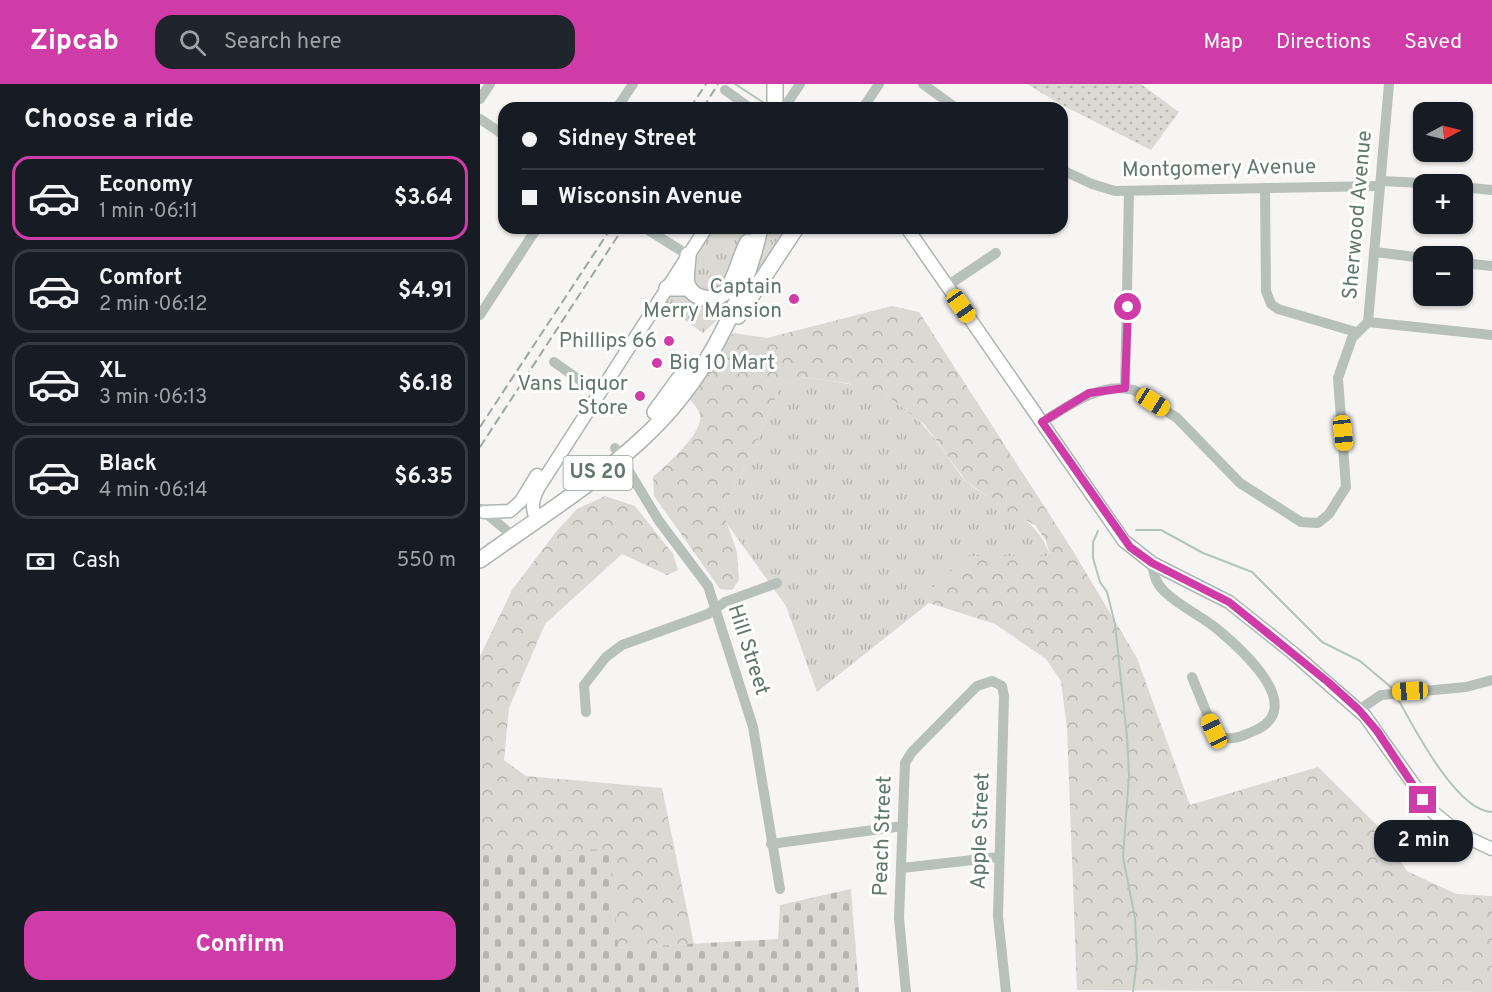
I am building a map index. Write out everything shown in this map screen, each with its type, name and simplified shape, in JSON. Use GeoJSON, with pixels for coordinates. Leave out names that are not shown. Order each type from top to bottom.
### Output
{"type":"FeatureCollection","features":[{"type":"Feature","properties":{"kind":"highway"},"geometry":{"type":"LineString","coordinates":[[775,84],[775,102]]}},
{"type":"Feature","properties":{"kind":"highway","name":"US 20"},"geometry":{"type":"LineString","coordinates":[[480,550],[535,516],[659,422],[699,368],[736,303],[752,262],[759,234]]}},
{"type":"Feature","properties":{"kind":"highway"},"geometry":{"type":"LineString","coordinates":[[699,368],[734,322],[792,234]]}},
{"type":"Feature","properties":{"kind":"highway"},"geometry":{"type":"LineString","coordinates":[[667,288],[689,288],[702,297],[721,296],[728,288],[750,235]]}},
{"type":"Feature","properties":{"kind":"highway","name":"US 20"},"geometry":{"type":"LineString","coordinates":[[618,453],[658,408],[708,337],[729,301],[740,273],[750,235]]}},
{"type":"Feature","properties":{"kind":"highway"},"geometry":{"type":"LineString","coordinates":[[688,255],[689,288]]}},
{"type":"Feature","properties":{"kind":"highway","name":"US 20"},"geometry":{"type":"LineString","coordinates":[[480,560],[510,533]]}},
{"type":"Feature","properties":{"kind":"main road"},"geometry":{"type":"LineString","coordinates":[[535,516],[536,493],[702,234]]}},
{"type":"Feature","properties":{"kind":"main road"},"geometry":{"type":"LineString","coordinates":[[911,234],[1118,534],[1137,554],[1209,590],[1241,610],[1359,710],[1377,731],[1434,813],[1460,834],[1492,849]]}},
{"type":"Feature","properties":{"kind":"main road"},"geometry":{"type":"LineString","coordinates":[[482,510],[505,512],[515,508],[544,465],[558,457]]}},
{"type":"Feature","properties":{"kind":"street"},"geometry":{"type":"LineString","coordinates":[[480,99],[490,84]]}},
{"type":"Feature","properties":{"kind":"street"},"geometry":{"type":"LineString","coordinates":[[621,102],[633,84]]}},
{"type":"Feature","properties":{"kind":"street"},"geometry":{"type":"LineString","coordinates":[[788,102],[800,84]]}},
{"type":"Feature","properties":{"kind":"street"},"geometry":{"type":"LineString","coordinates":[[867,102],[879,84]]}},
{"type":"Feature","properties":{"kind":"street"},"geometry":{"type":"LineString","coordinates":[[922,84],[948,102]]}},
{"type":"Feature","properties":{"kind":"street","name":"Sherwood Avenue"},"geometry":{"type":"LineString","coordinates":[[1125,388],[1138,392],[1168,411],[1231,476],[1294,519],[1313,524],[1329,514],[1345,491],[1347,480],[1338,378],[1341,364],[1356,332],[1368,322],[1389,84]]}},
{"type":"Feature","properties":{"kind":"street"},"geometry":{"type":"LineString","coordinates":[[725,90],[742,102]]}},
{"type":"Feature","properties":{"kind":"street"},"geometry":{"type":"LineString","coordinates":[[480,119],[498,131]]}},
{"type":"Feature","properties":{"kind":"street","name":"Montgomery Avenue"},"geometry":{"type":"LineString","coordinates":[[1068,173],[1104,189],[1129,192],[1413,184]]}},
{"type":"Feature","properties":{"kind":"street"},"geometry":{"type":"LineString","coordinates":[[1265,188],[1266,291],[1271,304],[1283,311],[1356,332]]}},
{"type":"Feature","properties":{"kind":"street"},"geometry":{"type":"LineString","coordinates":[[1473,188],[1492,190]]}},
{"type":"Feature","properties":{"kind":"street"},"geometry":{"type":"LineString","coordinates":[[1042,422],[1089,393],[1125,388],[1129,192]]}},
{"type":"Feature","properties":{"kind":"street"},"geometry":{"type":"LineString","coordinates":[[480,315],[533,234]]}},
{"type":"Feature","properties":{"kind":"street"},"geometry":{"type":"LineString","coordinates":[[655,234],[688,255]]}},
{"type":"Feature","properties":{"kind":"street"},"geometry":{"type":"LineString","coordinates":[[1375,252],[1413,257]]}},
{"type":"Feature","properties":{"kind":"street"},"geometry":{"type":"LineString","coordinates":[[947,286],[996,253]]}},
{"type":"Feature","properties":{"kind":"street"},"geometry":{"type":"LineString","coordinates":[[1473,263],[1492,266]]}},
{"type":"Feature","properties":{"kind":"street"},"geometry":{"type":"LineString","coordinates":[[1368,322],[1492,335]]}},
{"type":"Feature","properties":{"kind":"street"},"geometry":{"type":"LineString","coordinates":[[554,362],[598,393]]}},
{"type":"Feature","properties":{"kind":"street","name":"Hill Street"},"geometry":{"type":"LineString","coordinates":[[618,453],[658,521],[705,580],[753,727],[780,889]]}},
{"type":"Feature","properties":{"kind":"street"},"geometry":{"type":"LineString","coordinates":[[482,510],[510,533]]}},
{"type":"Feature","properties":{"kind":"street"},"geometry":{"type":"LineString","coordinates":[[1152,563],[1155,580],[1165,592],[1230,640],[1260,672],[1275,697],[1272,718],[1265,726],[1230,738],[1221,737],[1214,731],[1192,677]]}},
{"type":"Feature","properties":{"kind":"street"},"geometry":{"type":"LineString","coordinates":[[586,712],[584,685],[614,650],[634,640],[708,614],[714,608],[777,583]]}},
{"type":"Feature","properties":{"kind":"street"},"geometry":{"type":"LineString","coordinates":[[1359,710],[1381,694],[1466,687],[1492,680]]}},
{"type":"Feature","properties":{"kind":"street","name":"Peach Street"},"geometry":{"type":"LineString","coordinates":[[906,992],[900,933],[904,772],[908,757],[977,686],[988,681]]}},
{"type":"Feature","properties":{"kind":"street","name":"Apple Street"},"geometry":{"type":"LineString","coordinates":[[988,681],[999,683],[1004,696],[998,928],[1006,992]]}},
{"type":"Feature","properties":{"kind":"street"},"geometry":{"type":"LineString","coordinates":[[771,844],[903,826]]}},
{"type":"Feature","properties":{"kind":"street"},"geometry":{"type":"LineString","coordinates":[[902,868],[999,857]]}},
{"type":"Feature","properties":{"kind":"green space"},"geometry":{"type":"Polygon","coordinates":[[[1027,84],[1141,84],[1179,112],[1151,150],[1068,108],[1068,102],[1057,102],[1027,84]]]}},
{"type":"Feature","properties":{"kind":"green space"},"geometry":{"type":"Polygon","coordinates":[[[703,234],[781,234],[748,291],[703,333],[659,302],[703,234]]]}},
{"type":"Feature","properties":{"kind":"green space"},"geometry":{"type":"Polygon","coordinates":[[[892,306],[919,312],[1073,551],[1137,658],[1190,805],[1318,767],[1381,829],[1407,871],[1456,894],[1492,896],[1492,992],[1077,990],[1067,729],[1061,681],[1046,659],[995,624],[929,603],[929,591],[968,556],[1050,556],[1046,541],[1035,525],[1006,510],[966,481],[925,425],[889,397],[847,383],[802,377],[780,388],[739,479],[722,509],[737,552],[739,580],[732,590],[720,589],[654,496],[653,477],[683,448],[700,422],[700,414],[687,394],[733,333],[767,338],[892,306]]]}},
{"type":"Feature","properties":{"kind":"green space"},"geometry":{"type":"Polygon","coordinates":[[[802,377],[871,389],[891,398],[914,416],[927,430],[967,482],[1027,522],[1044,542],[1050,556],[1035,557],[945,578],[929,591],[929,603],[817,692],[786,606],[725,521],[722,509],[739,479],[780,388],[802,377]]]}},
{"type":"Feature","properties":{"kind":"green space"},"geometry":{"type":"Polygon","coordinates":[[[605,496],[635,506],[673,554],[678,570],[667,575],[622,554],[545,624],[509,708],[504,760],[526,776],[662,788],[694,944],[617,948],[480,853],[480,656],[512,590],[556,532],[577,509],[605,496]]]}},
{"type":"Feature","properties":{"kind":"green space"},"geometry":{"type":"Polygon","coordinates":[[[609,849],[618,948],[778,939],[780,905],[851,889],[859,992],[480,992],[480,853],[609,849]]]}},
{"type":"Feature","properties":{"kind":"waterway"},"geometry":{"type":"LineString","coordinates":[[735,84],[762,102]]}},
{"type":"Feature","properties":{"kind":"waterway"},"geometry":{"type":"LineString","coordinates":[[1136,530],[1161,530],[1203,553],[1252,572],[1322,642],[1360,661],[1392,688]]}},
{"type":"Feature","properties":{"kind":"waterway"},"geometry":{"type":"LineString","coordinates":[[1098,531],[1093,542],[1093,558],[1100,582],[1107,592],[1115,624],[1127,737],[1129,776],[1123,857],[1135,918],[1137,959],[1133,992]]}},
{"type":"Feature","properties":{"kind":"waterway"},"geometry":{"type":"LineString","coordinates":[[1398,699],[1425,747],[1451,783],[1465,798],[1479,808],[1492,812]]}},
{"type":"Feature","properties":{"kind":"railway"},"geometry":{"type":"LineString","coordinates":[[694,102],[706,84]]}},
{"type":"Feature","properties":{"kind":"railway"},"geometry":{"type":"LineString","coordinates":[[707,102],[718,84]]}},
{"type":"Feature","properties":{"kind":"railway"},"geometry":{"type":"LineString","coordinates":[[480,427],[607,234]]}},
{"type":"Feature","properties":{"kind":"railway"},"geometry":{"type":"LineString","coordinates":[[480,447],[619,234]]}},
{"type":"Feature","properties":{"kind":"place","name":"Captain Merry Mansion"},"geometry":{"type":"Point","coordinates":[794,299]}},
{"type":"Feature","properties":{"kind":"place","name":"Phillips 66"},"geometry":{"type":"Point","coordinates":[669,341]}},
{"type":"Feature","properties":{"kind":"place","name":"Big 10 Mart"},"geometry":{"type":"Point","coordinates":[657,363]}},
{"type":"Feature","properties":{"kind":"place","name":"Vans Liquor Store"},"geometry":{"type":"Point","coordinates":[640,396]}},
{"type":"Feature","properties":{"kind":"route"},"geometry":{"type":"LineString","coordinates":[[1128,307],[1125,388],[1089,393],[1042,422],[1118,534],[1137,554],[1209,590],[1241,610],[1328,682],[1365,716],[1423,800]]}}]}
